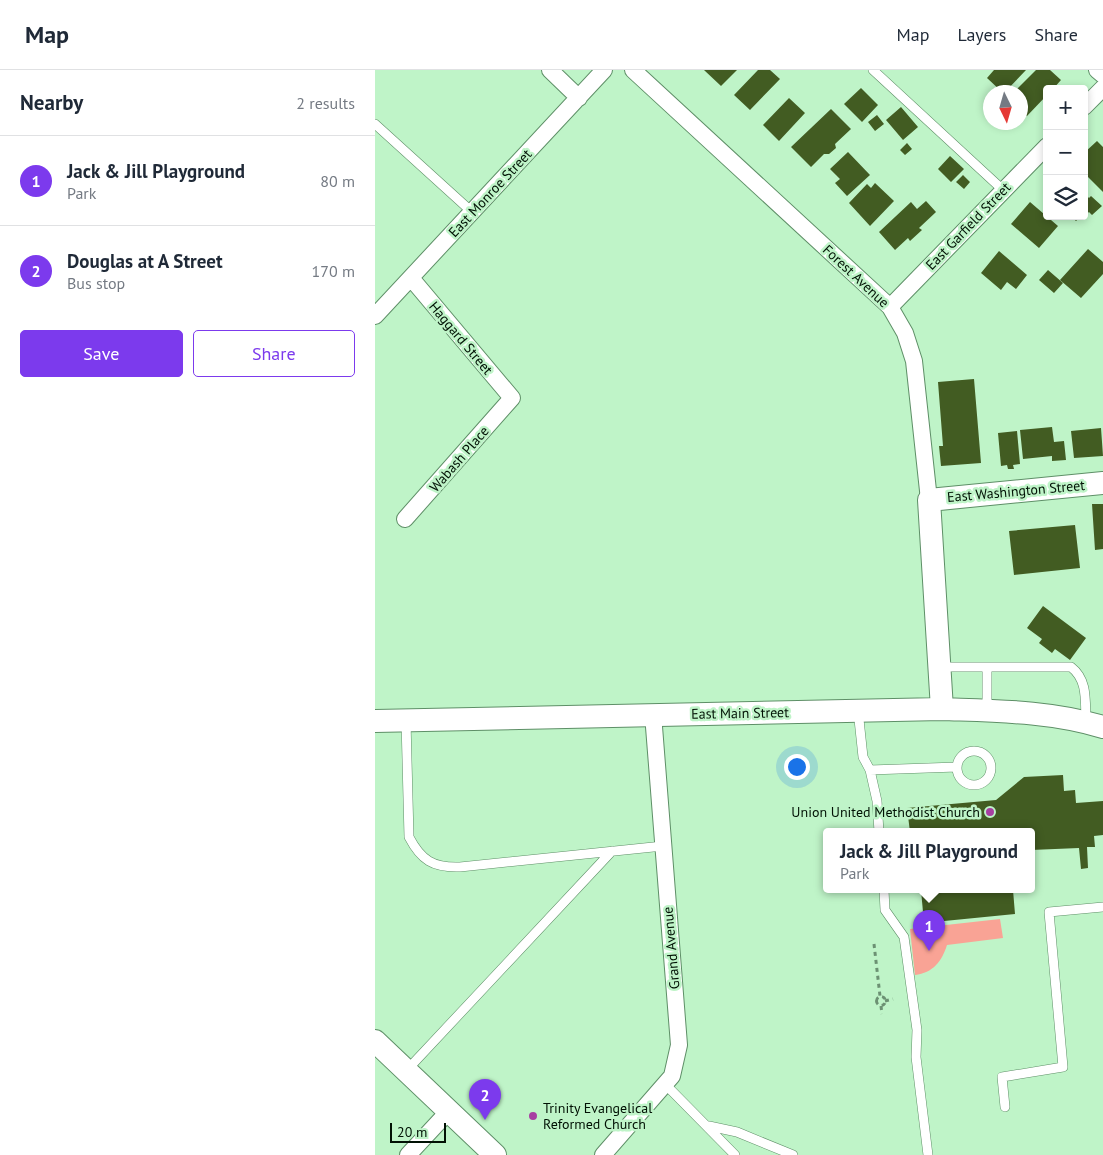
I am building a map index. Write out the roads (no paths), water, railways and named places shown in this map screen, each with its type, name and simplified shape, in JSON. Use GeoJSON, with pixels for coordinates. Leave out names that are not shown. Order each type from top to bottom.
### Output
{"type":"FeatureCollection","features":[{"type":"Feature","properties":{"kind":"main road","name":"East Washington Street"},"geometry":{"type":"LineString","coordinates":[[929,500],[1103,484]]}},
{"type":"Feature","properties":{"kind":"main road","name":"Forest Avenue"},"geometry":{"type":"LineString","coordinates":[[929,500],[942,709]]}},
{"type":"Feature","properties":{"kind":"main road","name":"East Main Street"},"geometry":{"type":"LineString","coordinates":[[375,721],[942,709],[1026,713],[1094,725]]}},
{"type":"Feature","properties":{"kind":"main road"},"geometry":{"type":"LineString","coordinates":[[375,1041],[495,1155]]}},
{"type":"Feature","properties":{"kind":"street"},"geometry":{"type":"LineString","coordinates":[[550,70],[579,98]]}},
{"type":"Feature","properties":{"kind":"street","name":"East Monroe Street"},"geometry":{"type":"LineString","coordinates":[[375,316],[604,70]]}},
{"type":"Feature","properties":{"kind":"street","name":"Forest Avenue"},"geometry":{"type":"LineString","coordinates":[[633,70],[890,307],[905,333],[914,361],[929,500]]}},
{"type":"Feature","properties":{"kind":"street"},"geometry":{"type":"LineString","coordinates":[[1097,70],[1103,75]]}},
{"type":"Feature","properties":{"kind":"street"},"geometry":{"type":"LineString","coordinates":[[1088,103],[1103,88]]}},
{"type":"Feature","properties":{"kind":"street","name":"East Garfield Street"},"geometry":{"type":"LineString","coordinates":[[890,307],[1043,150]]}},
{"type":"Feature","properties":{"kind":"street","name":"Haggard Street"},"geometry":{"type":"LineString","coordinates":[[411,278],[512,398]]}},
{"type":"Feature","properties":{"kind":"street","name":"Wabash Place"},"geometry":{"type":"LineString","coordinates":[[405,519],[512,398]]}},
{"type":"Feature","properties":{"kind":"street","name":"Grand Avenue"},"geometry":{"type":"LineString","coordinates":[[603,1155],[672,1076],[679,1045],[653,714]]}},
{"type":"Feature","properties":{"kind":"street"},"geometry":{"type":"LineString","coordinates":[[408,1155],[448,1112]]}},
{"type":"Feature","properties":{"kind":"lane"},"geometry":{"type":"LineString","coordinates":[[873,70],[1003,190]]}},
{"type":"Feature","properties":{"kind":"lane"},"geometry":{"type":"LineString","coordinates":[[375,124],[472,212]]}},
{"type":"Feature","properties":{"kind":"lane"},"geometry":{"type":"LineString","coordinates":[[987,667],[987,711]]}},
{"type":"Feature","properties":{"kind":"lane"},"geometry":{"type":"LineString","coordinates":[[938,668],[1071,667],[1078,672],[1085,687],[1094,725]]}},
{"type":"Feature","properties":{"kind":"lane"},"geometry":{"type":"LineString","coordinates":[[858,710],[863,757],[870,770],[877,801],[879,828]]}},
{"type":"Feature","properties":{"kind":"lane"},"geometry":{"type":"LineString","coordinates":[[406,720],[409,837],[417,852],[430,862],[447,867],[459,867],[663,846]]}},
{"type":"Feature","properties":{"kind":"lane"},"geometry":{"type":"LineString","coordinates":[[870,770],[957,767]]}},
{"type":"Feature","properties":{"kind":"lane"},"geometry":{"type":"LineString","coordinates":[[407,1071],[612,851]]}},
{"type":"Feature","properties":{"kind":"lane"},"geometry":{"type":"LineString","coordinates":[[883,893],[885,910],[904,937],[917,1030],[916,1057],[928,1155]]}},
{"type":"Feature","properties":{"kind":"lane"},"geometry":{"type":"LineString","coordinates":[[1005,1107],[1002,1077],[1063,1067],[1049,912],[1103,907]]}},
{"type":"Feature","properties":{"kind":"lane"},"geometry":{"type":"LineString","coordinates":[[665,1084],[690,1111],[709,1126],[735,1155]]}},
{"type":"Feature","properties":{"kind":"lane"},"geometry":{"type":"LineString","coordinates":[[709,1126],[737,1132],[793,1155]]}},
{"type":"Feature","properties":{"kind":"place","name":"Union United Methodist Church"},"geometry":{"type":"Point","coordinates":[990,812]}},
{"type":"Feature","properties":{"kind":"place","name":"Jack & Jill Playground"},"geometry":{"type":"Point","coordinates":[929,951]}},
{"type":"Feature","properties":{"kind":"place","name":"Trinity Evangelical Reformed Church"},"geometry":{"type":"Point","coordinates":[533,1116]}},
{"type":"Feature","properties":{"kind":"place","name":"Douglas at A Street"},"geometry":{"type":"Point","coordinates":[485,1120]}}]}
